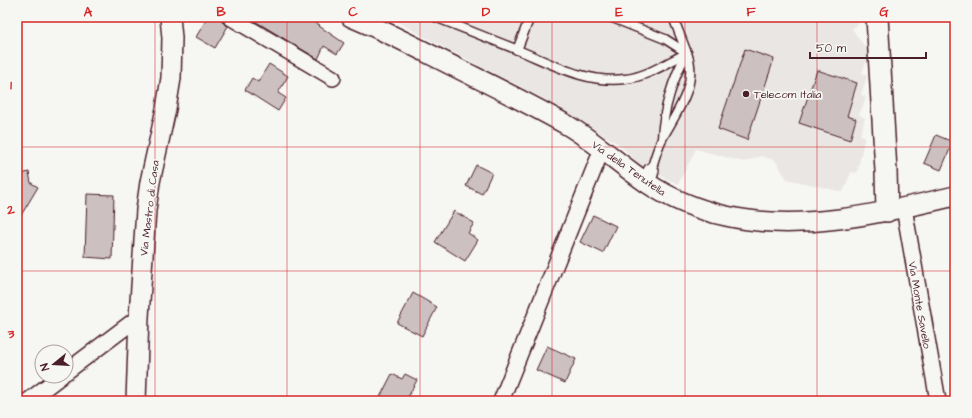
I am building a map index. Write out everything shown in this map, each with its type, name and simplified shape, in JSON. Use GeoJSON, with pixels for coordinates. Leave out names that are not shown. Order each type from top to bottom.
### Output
{"type":"FeatureCollection","features":[{"type":"Feature","properties":{"kind":"main road"},"geometry":{"type":"LineString","coordinates":[[877,17],[895,210]]}},
{"type":"Feature","properties":{"kind":"street","name":"Via Mastro di Casa"},"geometry":{"type":"LineString","coordinates":[[136,401],[144,234],[150,182],[166,109],[171,78],[172,38],[170,17]]}},
{"type":"Feature","properties":{"kind":"street"},"geometry":{"type":"LineString","coordinates":[[230,17],[333,78]]}},
{"type":"Feature","properties":{"kind":"street","name":"Via della Tenutella"},"geometry":{"type":"LineString","coordinates":[[363,19],[568,126],[602,150],[649,177],[667,195],[694,206],[744,219],[782,222],[813,221],[832,220],[895,210],[955,196]]}},
{"type":"Feature","properties":{"kind":"street"},"geometry":{"type":"LineString","coordinates":[[501,401],[602,150]]}},
{"type":"Feature","properties":{"kind":"street","name":"Via Monte Savello"},"geometry":{"type":"LineString","coordinates":[[895,210],[938,401]]}},
{"type":"Feature","properties":{"kind":"street"},"geometry":{"type":"LineString","coordinates":[[74,366],[139,317]]}},
{"type":"Feature","properties":{"kind":"street"},"geometry":{"type":"LineString","coordinates":[[28,401],[50,384]]}},
{"type":"Feature","properties":{"kind":"lane"},"geometry":{"type":"LineString","coordinates":[[435,17],[590,78],[610,80],[627,79],[643,74],[687,53]]}},
{"type":"Feature","properties":{"kind":"lane"},"geometry":{"type":"LineString","coordinates":[[517,50],[530,17]]}},
{"type":"Feature","properties":{"kind":"lane"},"geometry":{"type":"LineString","coordinates":[[610,17],[665,39],[687,53]]}},
{"type":"Feature","properties":{"kind":"lane"},"geometry":{"type":"LineString","coordinates":[[649,177],[662,139],[682,105],[691,72],[690,61],[673,17]]}},
{"type":"Feature","properties":{"kind":"lane"},"geometry":{"type":"LineString","coordinates":[[662,139],[662,123],[673,84],[679,67],[687,53]]}},
{"type":"Feature","properties":{"kind":"shaded area"},"geometry":{"type":"Polygon","coordinates":[[[389,17],[868,17],[869,24],[860,22],[852,29],[869,53],[862,73],[867,76],[861,95],[866,97],[859,115],[865,118],[860,135],[865,136],[857,173],[851,172],[843,192],[787,179],[775,160],[761,156],[744,162],[696,149],[678,184],[642,167],[620,145],[550,102],[389,17]]]}},
{"type":"Feature","properties":{"kind":"building"},"geometry":{"type":"Polygon","coordinates":[[[208,17],[221,17],[222,22],[228,26],[215,48],[196,37],[208,17]]]}},
{"type":"Feature","properties":{"kind":"building"},"geometry":{"type":"Polygon","coordinates":[[[248,17],[302,17],[320,25],[319,26],[344,43],[337,54],[324,46],[318,59],[248,17]]]}},
{"type":"Feature","properties":{"kind":"building","name":"Telecom Italia"},"geometry":{"type":"Polygon","coordinates":[[[745,49],[774,59],[747,140],[718,129],[745,49]]]}},
{"type":"Feature","properties":{"kind":"building"},"geometry":{"type":"Polygon","coordinates":[[[269,64],[288,76],[278,93],[286,98],[278,111],[245,90],[252,78],[258,82],[269,64]]]}},
{"type":"Feature","properties":{"kind":"building"},"geometry":{"type":"Polygon","coordinates":[[[817,70],[857,83],[847,116],[856,119],[850,140],[799,123],[817,70]]]}},
{"type":"Feature","properties":{"kind":"building"},"geometry":{"type":"Polygon","coordinates":[[[936,135],[953,142],[941,170],[924,163],[936,135]]]}},
{"type":"Feature","properties":{"kind":"building"},"geometry":{"type":"Polygon","coordinates":[[[476,165],[492,173],[482,194],[466,186],[476,165]]]}},
{"type":"Feature","properties":{"kind":"building"},"geometry":{"type":"Polygon","coordinates":[[[29,172],[31,183],[38,187],[17,222],[17,175],[29,172]]]}},
{"type":"Feature","properties":{"kind":"building"},"geometry":{"type":"Polygon","coordinates":[[[87,194],[114,195],[112,259],[85,257],[87,194]]]}},
{"type":"Feature","properties":{"kind":"building"},"geometry":{"type":"Polygon","coordinates":[[[454,211],[474,223],[468,233],[478,240],[465,261],[435,242],[454,211]]]}},
{"type":"Feature","properties":{"kind":"building"},"geometry":{"type":"Polygon","coordinates":[[[593,215],[616,226],[603,253],[580,242],[593,215]]]}},
{"type":"Feature","properties":{"kind":"building"},"geometry":{"type":"Polygon","coordinates":[[[413,293],[437,307],[422,336],[397,323],[413,293]]]}},
{"type":"Feature","properties":{"kind":"building"},"geometry":{"type":"Polygon","coordinates":[[[547,346],[576,359],[565,383],[536,370],[547,346]]]}},
{"type":"Feature","properties":{"kind":"building"},"geometry":{"type":"Polygon","coordinates":[[[392,374],[402,379],[405,374],[417,380],[406,401],[378,401],[392,374]]]}},
{"type":"Feature","properties":{"kind":"place","name":"Telecom Italia"},"geometry":{"type":"Point","coordinates":[746,94]}}]}
